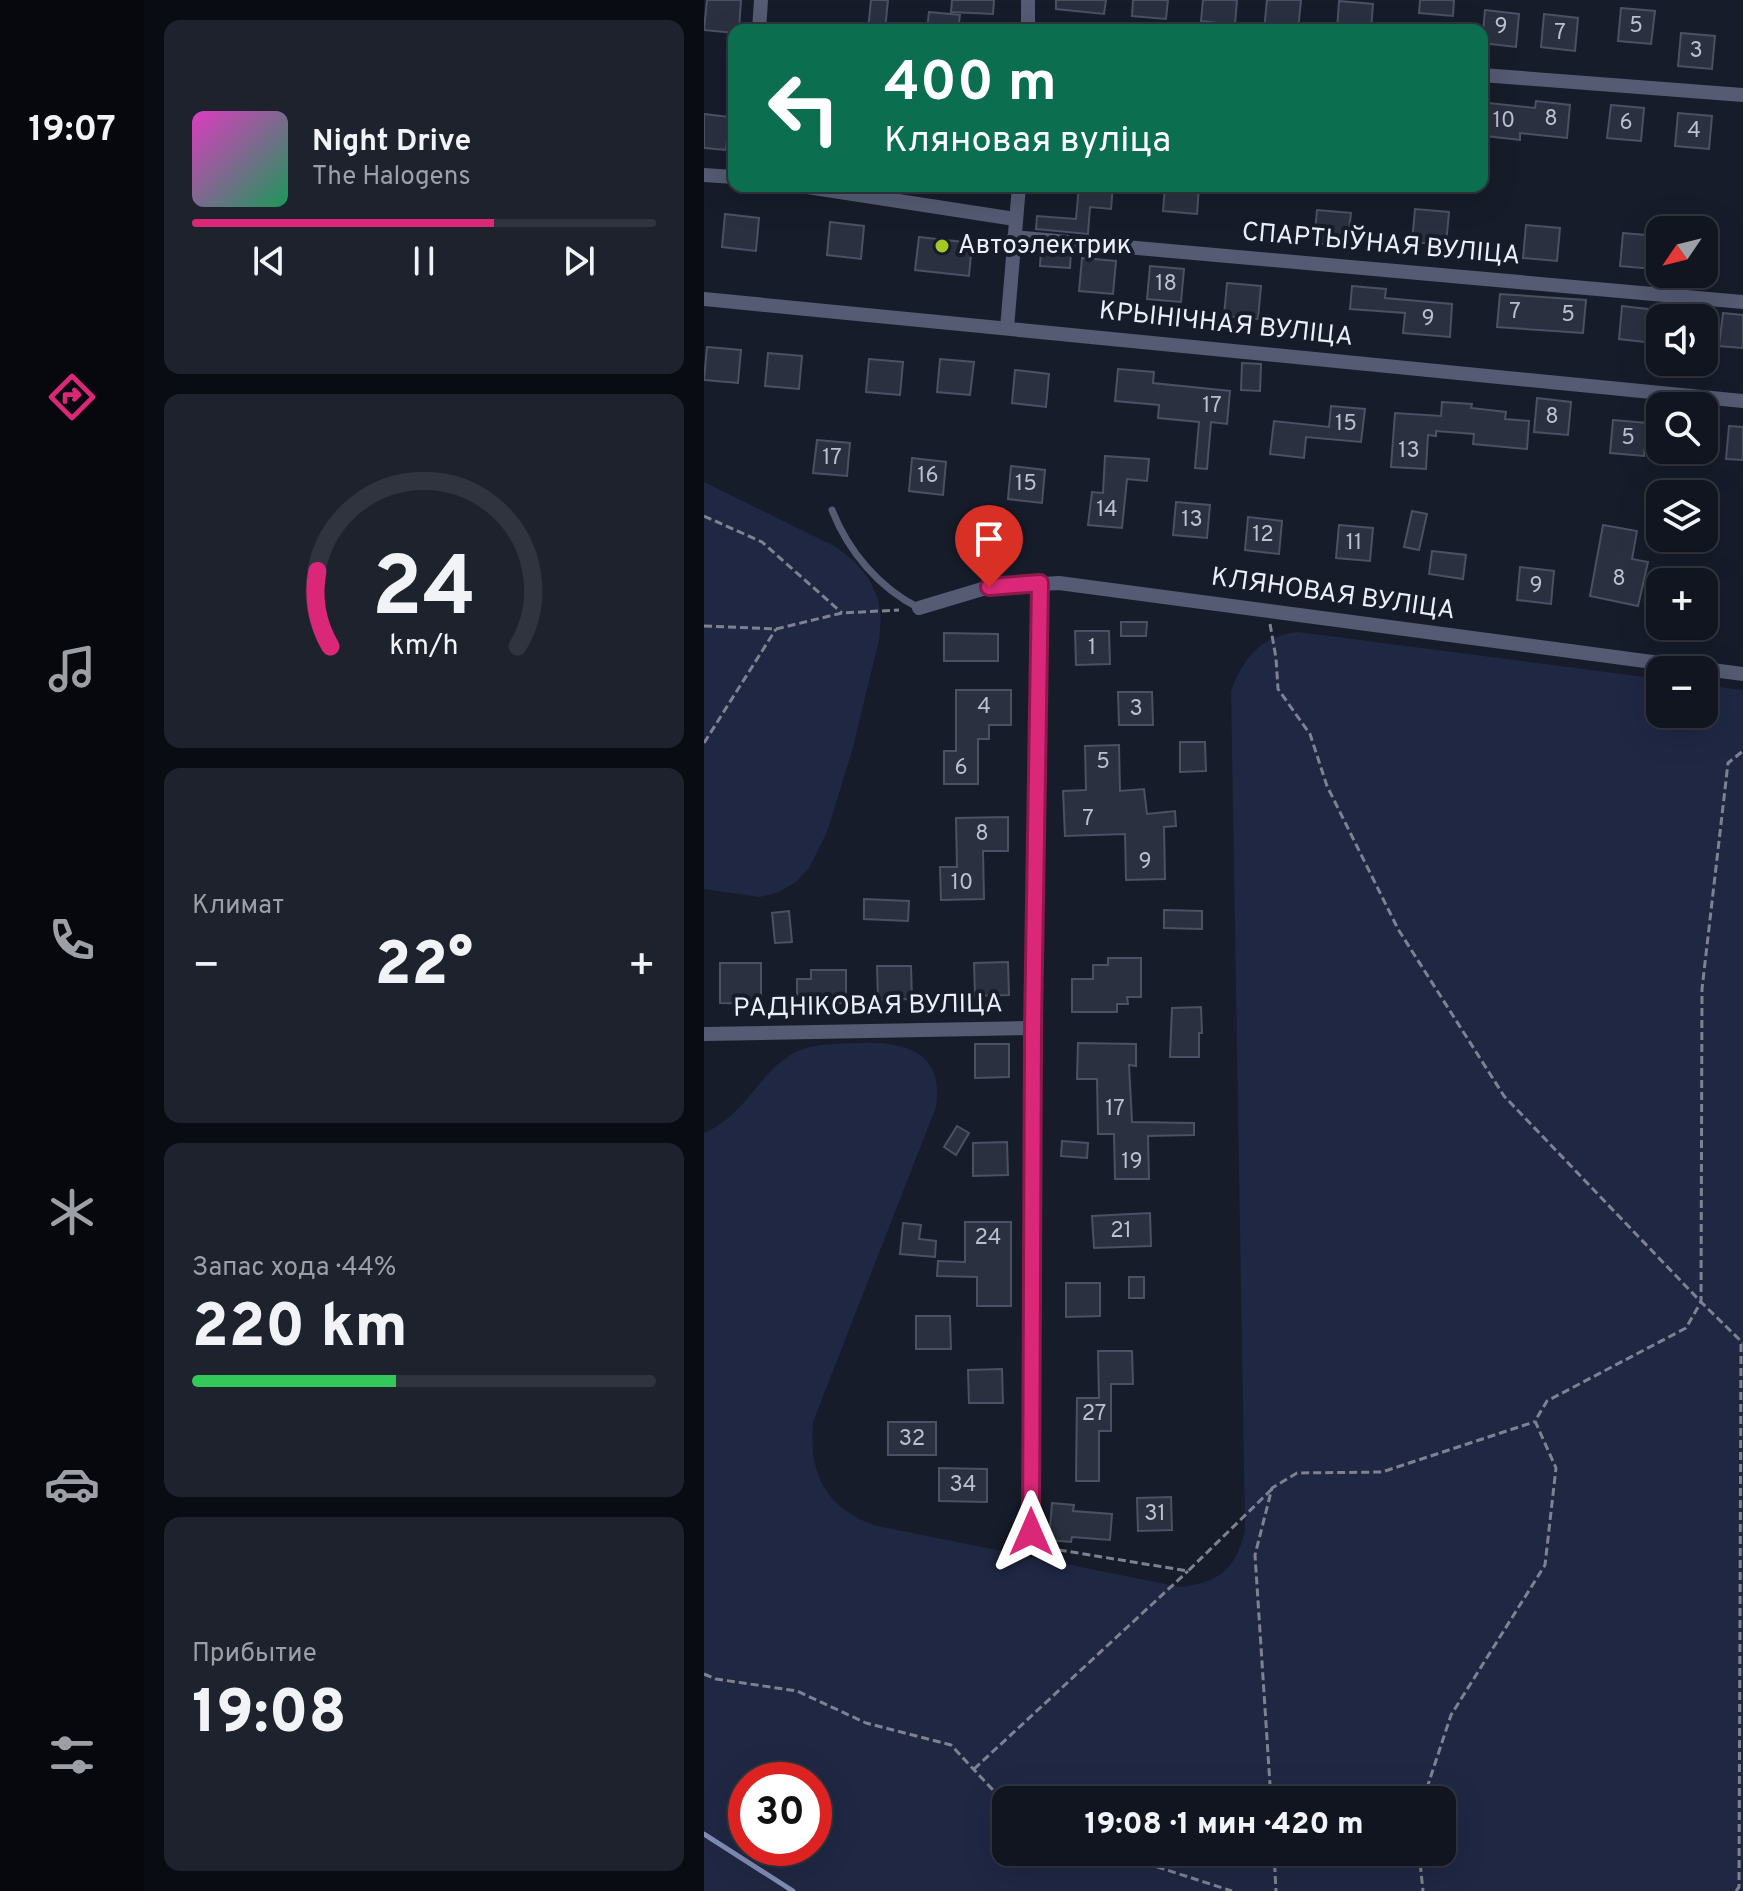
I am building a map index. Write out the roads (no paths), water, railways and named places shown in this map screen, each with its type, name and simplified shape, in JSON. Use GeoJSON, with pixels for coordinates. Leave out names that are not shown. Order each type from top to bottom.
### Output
{"type":"FeatureCollection","features":[{"type":"Feature","properties":{"kind":"street"},"geometry":{"type":"LineString","coordinates":[[759,24],[761,0]]}},
{"type":"Feature","properties":{"kind":"street"},"geometry":{"type":"LineString","coordinates":[[1028,0],[1028,24]]}},
{"type":"Feature","properties":{"kind":"street"},"geometry":{"type":"LineString","coordinates":[[1488,75],[1743,95]]}},
{"type":"Feature","properties":{"kind":"street"},"geometry":{"type":"LineString","coordinates":[[704,175],[728,177]]}},
{"type":"Feature","properties":{"kind":"street"},"geometry":{"type":"LineString","coordinates":[[840,192],[1015,219]]}},
{"type":"Feature","properties":{"kind":"street"},"geometry":{"type":"LineString","coordinates":[[1007,328],[1018,192]]}},
{"type":"Feature","properties":{"kind":"street","name":"СПАРТЫЎНАЯ ВУЛІЦА"},"geometry":{"type":"LineString","coordinates":[[1014,237],[1743,302]]}},
{"type":"Feature","properties":{"kind":"street","name":"КРЫНІЧНАЯ ВУЛІЦА"},"geometry":{"type":"LineString","coordinates":[[704,299],[1743,401]]}},
{"type":"Feature","properties":{"kind":"street","name":"КЛЯНОВАЯ ВУЛІЦА"},"geometry":{"type":"LineString","coordinates":[[919,608],[989,587],[1040,583],[1743,674]]}},
{"type":"Feature","properties":{"kind":"street","name":"РАДНІКОВАЯ ВУЛІЦА"},"geometry":{"type":"LineString","coordinates":[[1031,1532],[1033,1028],[1040,583]]}},
{"type":"Feature","properties":{"kind":"street","name":"РАДНІКОВАЯ ВУЛІЦА"},"geometry":{"type":"LineString","coordinates":[[704,1034],[1033,1028]]}},
{"type":"Feature","properties":{"kind":"lane"},"geometry":{"type":"LineString","coordinates":[[832,510],[840,529],[882,584],[902,600],[919,608]]}},
{"type":"Feature","properties":{"kind":"waterway"},"geometry":{"type":"LineString","coordinates":[[704,1834],[793,1891]]}},
{"type":"Feature","properties":{"kind":"place","name":"Автоэлектрик"},"geometry":{"type":"Point","coordinates":[942,246]}}]}
